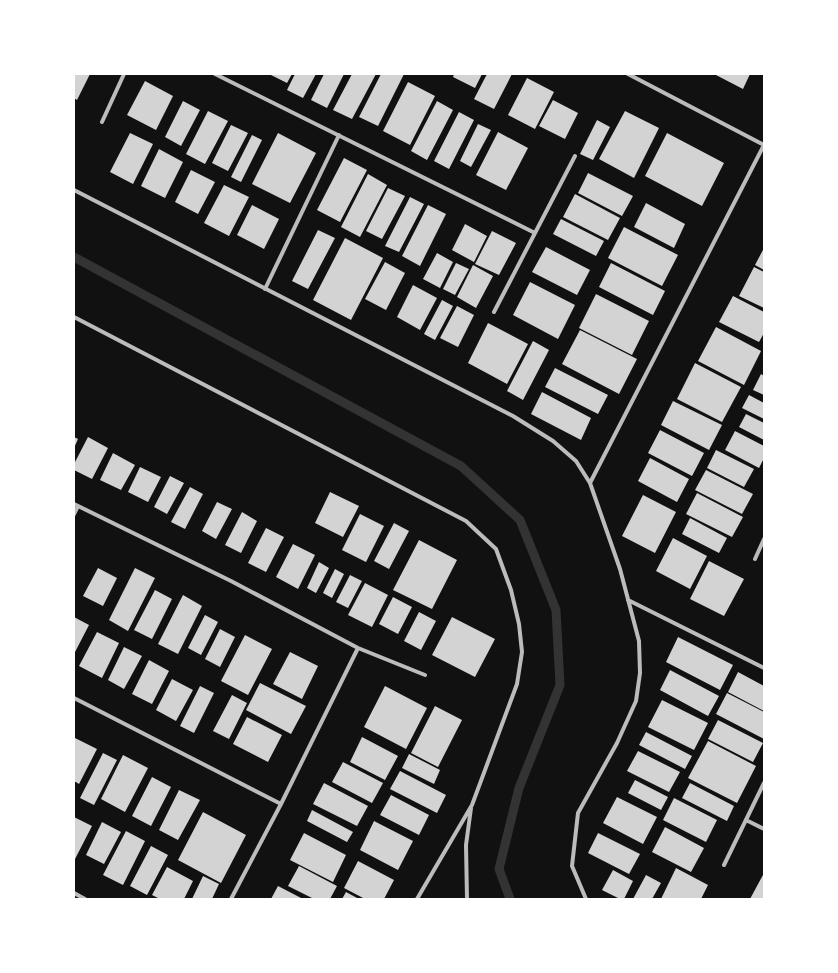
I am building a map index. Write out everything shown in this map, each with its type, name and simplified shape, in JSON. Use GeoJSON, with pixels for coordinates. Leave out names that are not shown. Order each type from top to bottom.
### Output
{"type":"FeatureCollection","features":[{"type":"Feature","properties":{"kind":"street"},"geometry":{"type":"LineString","coordinates":[[102,122],[124,74]]}},
{"type":"Feature","properties":{"kind":"street"},"geometry":{"type":"LineString","coordinates":[[215,74],[536,233]]}},
{"type":"Feature","properties":{"kind":"street"},"geometry":{"type":"LineString","coordinates":[[590,483],[764,145],[628,74]]}},
{"type":"Feature","properties":{"kind":"street"},"geometry":{"type":"LineString","coordinates":[[266,289],[339,135]]}},
{"type":"Feature","properties":{"kind":"street"},"geometry":{"type":"LineString","coordinates":[[494,312],[575,156]]}},
{"type":"Feature","properties":{"kind":"street"},"geometry":{"type":"LineString","coordinates":[[74,190],[514,416],[553,441],[576,461],[590,483],[620,569],[639,641],[640,673],[636,701],[617,743],[578,813],[572,866],[586,899]]}},
{"type":"Feature","properties":{"kind":"street"},"geometry":{"type":"LineString","coordinates":[[74,316],[466,521],[496,549],[511,590],[519,624],[522,652],[517,684],[472,805],[417,899]]}},
{"type":"Feature","properties":{"kind":"street"},"geometry":{"type":"LineString","coordinates":[[74,514],[76,505],[231,581],[358,648],[425,675]]}},
{"type":"Feature","properties":{"kind":"street"},"geometry":{"type":"LineString","coordinates":[[755,559],[764,539]]}},
{"type":"Feature","properties":{"kind":"street"},"geometry":{"type":"LineString","coordinates":[[628,600],[764,668]]}},
{"type":"Feature","properties":{"kind":"street"},"geometry":{"type":"LineString","coordinates":[[232,899],[358,648]]}},
{"type":"Feature","properties":{"kind":"street"},"geometry":{"type":"LineString","coordinates":[[74,698],[281,804]]}},
{"type":"Feature","properties":{"kind":"street"},"geometry":{"type":"LineString","coordinates":[[724,865],[764,783]]}},
{"type":"Feature","properties":{"kind":"street"},"geometry":{"type":"LineString","coordinates":[[467,899],[466,845],[472,805]]}},
{"type":"Feature","properties":{"kind":"street"},"geometry":{"type":"LineString","coordinates":[[746,820],[764,829]]}},
{"type":"Feature","properties":{"kind":"street"},"geometry":{"type":"LineString","coordinates":[[74,893],[85,899]]}},
{"type":"Feature","properties":{"kind":"building"},"geometry":{"type":"Polygon","coordinates":[[[74,74],[90,74],[77,100],[74,98],[74,74]]]}},
{"type":"Feature","properties":{"kind":"building"},"geometry":{"type":"Polygon","coordinates":[[[269,74],[292,74],[287,83],[269,74]]]}},
{"type":"Feature","properties":{"kind":"building"},"geometry":{"type":"Polygon","coordinates":[[[295,74],[316,74],[303,98],[287,90],[295,74]]]}},
{"type":"Feature","properties":{"kind":"building"},"geometry":{"type":"Polygon","coordinates":[[[324,74],[344,74],[327,108],[311,100],[324,74]]]}},
{"type":"Feature","properties":{"kind":"building"},"geometry":{"type":"Polygon","coordinates":[[[352,74],[376,74],[352,119],[333,110],[352,74]]]}},
{"type":"Feature","properties":{"kind":"building"},"geometry":{"type":"Polygon","coordinates":[[[381,74],[404,74],[378,126],[359,117],[381,74]]]}},
{"type":"Feature","properties":{"kind":"building"},"geometry":{"type":"Polygon","coordinates":[[[454,74],[482,74],[475,88],[453,77],[454,74]]]}},
{"type":"Feature","properties":{"kind":"building"},"geometry":{"type":"Polygon","coordinates":[[[487,74],[512,74],[494,109],[474,99],[487,74]]]}},
{"type":"Feature","properties":{"kind":"building"},"geometry":{"type":"Polygon","coordinates":[[[714,74],[750,74],[743,89],[714,74]]]}},
{"type":"Feature","properties":{"kind":"building"},"geometry":{"type":"Polygon","coordinates":[[[527,78],[554,92],[535,129],[508,115],[527,78]]]}},
{"type":"Feature","properties":{"kind":"building"},"geometry":{"type":"Polygon","coordinates":[[[145,81],[173,96],[156,130],[127,115],[145,81]]]}},
{"type":"Feature","properties":{"kind":"building"},"geometry":{"type":"Polygon","coordinates":[[[408,82],[435,96],[410,145],[383,131],[408,82]]]}},
{"type":"Feature","properties":{"kind":"building"},"geometry":{"type":"Polygon","coordinates":[[[553,100],[578,113],[565,139],[539,126],[553,100]]]}},
{"type":"Feature","properties":{"kind":"building"},"geometry":{"type":"Polygon","coordinates":[[[183,101],[200,110],[181,146],[165,137],[183,101]]]}},
{"type":"Feature","properties":{"kind":"building"},"geometry":{"type":"Polygon","coordinates":[[[437,101],[453,110],[427,160],[411,151],[437,101]]]}},
{"type":"Feature","properties":{"kind":"building"},"geometry":{"type":"Polygon","coordinates":[[[208,111],[228,121],[205,164],[186,154],[208,111]]]}},
{"type":"Feature","properties":{"kind":"building"},"geometry":{"type":"Polygon","coordinates":[[[625,111],[659,128],[634,178],[599,159],[625,111]]]}},
{"type":"Feature","properties":{"kind":"building"},"geometry":{"type":"Polygon","coordinates":[[[459,112],[474,120],[449,169],[434,161],[459,112]]]}},
{"type":"Feature","properties":{"kind":"building"},"geometry":{"type":"Polygon","coordinates":[[[597,120],[610,127],[593,160],[580,154],[597,120]]]}},
{"type":"Feature","properties":{"kind":"building"},"geometry":{"type":"Polygon","coordinates":[[[478,124],[491,130],[471,167],[460,161],[478,124]]]}},
{"type":"Feature","properties":{"kind":"building"},"geometry":{"type":"Polygon","coordinates":[[[231,125],[248,133],[228,171],[212,163],[231,125]]]}},
{"type":"Feature","properties":{"kind":"building"},"geometry":{"type":"Polygon","coordinates":[[[498,132],[528,148],[506,190],[476,175],[498,132]]]}},
{"type":"Feature","properties":{"kind":"building"},"geometry":{"type":"Polygon","coordinates":[[[130,133],[153,144],[133,184],[110,172],[130,133]]]}},
{"type":"Feature","properties":{"kind":"building"},"geometry":{"type":"Polygon","coordinates":[[[278,133],[316,153],[290,203],[252,184],[278,133]]]}},
{"type":"Feature","properties":{"kind":"building"},"geometry":{"type":"Polygon","coordinates":[[[667,133],[724,163],[702,206],[645,176],[667,133]]]}},
{"type":"Feature","properties":{"kind":"building"},"geometry":{"type":"Polygon","coordinates":[[[252,135],[262,140],[241,182],[231,177],[252,135]]]}},
{"type":"Feature","properties":{"kind":"building"},"geometry":{"type":"Polygon","coordinates":[[[159,149],[183,162],[165,198],[141,186],[159,149]]]}},
{"type":"Feature","properties":{"kind":"building"},"geometry":{"type":"Polygon","coordinates":[[[344,158],[367,170],[340,222],[317,210],[344,158]]]}},
{"type":"Feature","properties":{"kind":"building"},"geometry":{"type":"Polygon","coordinates":[[[191,170],[215,182],[198,214],[175,202],[191,170]]]}},
{"type":"Feature","properties":{"kind":"building"},"geometry":{"type":"Polygon","coordinates":[[[588,173],[633,196],[622,216],[578,193],[588,173]]]}},
{"type":"Feature","properties":{"kind":"building"},"geometry":{"type":"Polygon","coordinates":[[[368,174],[387,185],[360,237],[341,227],[368,174]]]}},
{"type":"Feature","properties":{"kind":"building"},"geometry":{"type":"Polygon","coordinates":[[[224,185],[249,197],[229,236],[204,223],[224,185]]]}},
{"type":"Feature","properties":{"kind":"building"},"geometry":{"type":"Polygon","coordinates":[[[388,188],[405,196],[382,239],[366,231],[388,188]]]}},
{"type":"Feature","properties":{"kind":"building"},"geometry":{"type":"Polygon","coordinates":[[[575,194],[620,218],[608,240],[563,217],[575,194]]]}},
{"type":"Feature","properties":{"kind":"building"},"geometry":{"type":"Polygon","coordinates":[[[410,197],[424,204],[399,252],[385,246],[410,197]]]}},
{"type":"Feature","properties":{"kind":"building"},"geometry":{"type":"Polygon","coordinates":[[[646,203],[685,224],[674,248],[634,227],[646,203]]]}},
{"type":"Feature","properties":{"kind":"building"},"geometry":{"type":"Polygon","coordinates":[[[252,205],[279,219],[264,249],[237,235],[252,205]]]}},
{"type":"Feature","properties":{"kind":"building"},"geometry":{"type":"Polygon","coordinates":[[[428,205],[446,214],[420,266],[402,256],[428,205]]]}},
{"type":"Feature","properties":{"kind":"building"},"geometry":{"type":"Polygon","coordinates":[[[561,219],[604,241],[596,256],[553,234],[561,219]]]}},
{"type":"Feature","properties":{"kind":"building"},"geometry":{"type":"Polygon","coordinates":[[[465,224],[487,236],[474,262],[452,250],[465,224]]]}},
{"type":"Feature","properties":{"kind":"building"},"geometry":{"type":"Polygon","coordinates":[[[624,227],[678,255],[662,286],[608,258],[624,227]]]}},
{"type":"Feature","properties":{"kind":"building"},"geometry":{"type":"Polygon","coordinates":[[[318,230],[335,238],[308,289],[292,281],[318,230]]]}},
{"type":"Feature","properties":{"kind":"building"},"geometry":{"type":"Polygon","coordinates":[[[492,231],[516,243],[499,275],[475,264],[492,231]]]}},
{"type":"Feature","properties":{"kind":"building"},"geometry":{"type":"Polygon","coordinates":[[[345,238],[383,258],[351,320],[313,300],[345,238]]]}},
{"type":"Feature","properties":{"kind":"building"},"geometry":{"type":"Polygon","coordinates":[[[546,247],[590,270],[577,295],[532,272],[546,247]]]}},
{"type":"Feature","properties":{"kind":"building"},"geometry":{"type":"Polygon","coordinates":[[[764,248],[764,270],[755,265],[764,248]]]}},
{"type":"Feature","properties":{"kind":"building"},"geometry":{"type":"Polygon","coordinates":[[[437,253],[453,262],[440,288],[423,279],[437,253]]]}},
{"type":"Feature","properties":{"kind":"building"},"geometry":{"type":"Polygon","coordinates":[[[385,262],[405,273],[386,310],[365,299],[385,262]]]}},
{"type":"Feature","properties":{"kind":"building"},"geometry":{"type":"Polygon","coordinates":[[[456,263],[469,269],[455,295],[443,289],[456,263]]]}},
{"type":"Feature","properties":{"kind":"building"},"geometry":{"type":"Polygon","coordinates":[[[611,263],[665,291],[653,315],[599,287],[611,263]]]}},
{"type":"Feature","properties":{"kind":"building"},"geometry":{"type":"Polygon","coordinates":[[[473,265],[493,276],[476,308],[457,297],[473,265]]]}},
{"type":"Feature","properties":{"kind":"building"},"geometry":{"type":"Polygon","coordinates":[[[754,267],[764,272],[764,308],[739,296],[754,267]]]}},
{"type":"Feature","properties":{"kind":"building"},"geometry":{"type":"Polygon","coordinates":[[[530,282],[575,305],[558,339],[513,315],[530,282]]]}},
{"type":"Feature","properties":{"kind":"building"},"geometry":{"type":"Polygon","coordinates":[[[413,285],[437,298],[420,330],[397,317],[413,285]]]}},
{"type":"Feature","properties":{"kind":"building"},"geometry":{"type":"Polygon","coordinates":[[[596,294],[649,321],[632,355],[579,328],[596,294]]]}},
{"type":"Feature","properties":{"kind":"building"},"geometry":{"type":"Polygon","coordinates":[[[733,296],[764,312],[764,333],[759,342],[719,322],[733,296]]]}},
{"type":"Feature","properties":{"kind":"building"},"geometry":{"type":"Polygon","coordinates":[[[442,300],[453,306],[435,340],[424,334],[442,300]]]}},
{"type":"Feature","properties":{"kind":"building"},"geometry":{"type":"Polygon","coordinates":[[[457,306],[474,315],[458,347],[440,338],[457,306]]]}},
{"type":"Feature","properties":{"kind":"building"},"geometry":{"type":"Polygon","coordinates":[[[488,323],[528,344],[507,384],[468,363],[488,323]]]}},
{"type":"Feature","properties":{"kind":"building"},"geometry":{"type":"Polygon","coordinates":[[[716,327],[761,351],[744,385],[698,361],[716,327]]]}},
{"type":"Feature","properties":{"kind":"building"},"geometry":{"type":"Polygon","coordinates":[[[580,330],[637,359],[619,394],[562,364],[580,330]]]}},
{"type":"Feature","properties":{"kind":"building"},"geometry":{"type":"Polygon","coordinates":[[[533,341],[549,350],[523,400],[507,391],[533,341]]]}},
{"type":"Feature","properties":{"kind":"building"},"geometry":{"type":"Polygon","coordinates":[[[695,363],[741,387],[722,422],[677,399],[695,363]]]}},
{"type":"Feature","properties":{"kind":"building"},"geometry":{"type":"Polygon","coordinates":[[[555,368],[608,395],[598,414],[545,387],[555,368]]]}},
{"type":"Feature","properties":{"kind":"building"},"geometry":{"type":"Polygon","coordinates":[[[761,374],[764,376],[764,395],[753,390],[761,374]]]}},
{"type":"Feature","properties":{"kind":"building"},"geometry":{"type":"Polygon","coordinates":[[[542,392],[591,418],[581,440],[531,414],[542,392]]]}},
{"type":"Feature","properties":{"kind":"building"},"geometry":{"type":"Polygon","coordinates":[[[749,395],[764,403],[764,419],[742,408],[749,395]]]}},
{"type":"Feature","properties":{"kind":"building"},"geometry":{"type":"Polygon","coordinates":[[[673,401],[722,425],[709,450],[661,425],[673,401]]]}},
{"type":"Feature","properties":{"kind":"building"},"geometry":{"type":"Polygon","coordinates":[[[746,414],[764,423],[764,440],[739,427],[746,414]]]}},
{"type":"Feature","properties":{"kind":"building"},"geometry":{"type":"Polygon","coordinates":[[[660,430],[704,453],[692,476],[648,453],[660,430]]]}},
{"type":"Feature","properties":{"kind":"building"},"geometry":{"type":"Polygon","coordinates":[[[735,431],[764,446],[764,458],[759,468],[725,450],[735,431]]]}},
{"type":"Feature","properties":{"kind":"building"},"geometry":{"type":"Polygon","coordinates":[[[74,437],[78,439],[74,448],[74,437]]]}},
{"type":"Feature","properties":{"kind":"building"},"geometry":{"type":"Polygon","coordinates":[[[88,437],[108,448],[92,479],[74,470],[74,464],[88,437]]]}},
{"type":"Feature","properties":{"kind":"building"},"geometry":{"type":"Polygon","coordinates":[[[716,450],[754,469],[744,487],[707,468],[716,450]]]}},
{"type":"Feature","properties":{"kind":"building"},"geometry":{"type":"Polygon","coordinates":[[[113,453],[135,465],[121,490],[100,480],[113,453]]]}},
{"type":"Feature","properties":{"kind":"building"},"geometry":{"type":"Polygon","coordinates":[[[650,458],[689,479],[677,502],[638,481],[650,458]]]}},
{"type":"Feature","properties":{"kind":"building"},"geometry":{"type":"Polygon","coordinates":[[[140,467],[161,477],[148,502],[128,492],[140,467]]]}},
{"type":"Feature","properties":{"kind":"building"},"geometry":{"type":"Polygon","coordinates":[[[706,470],[753,494],[742,514],[695,490],[706,470]]]}},
{"type":"Feature","properties":{"kind":"building"},"geometry":{"type":"Polygon","coordinates":[[[170,476],[184,483],[167,514],[154,507],[170,476]]]}},
{"type":"Feature","properties":{"kind":"building"},"geometry":{"type":"Polygon","coordinates":[[[190,487],[203,494],[185,529],[171,522],[190,487]]]}},
{"type":"Feature","properties":{"kind":"building"},"geometry":{"type":"Polygon","coordinates":[[[330,492],[359,506],[343,537],[315,523],[330,492]]]}},
{"type":"Feature","properties":{"kind":"building"},"geometry":{"type":"Polygon","coordinates":[[[697,493],[743,517],[732,537],[686,514],[697,493]]]}},
{"type":"Feature","properties":{"kind":"building"},"geometry":{"type":"Polygon","coordinates":[[[643,495],[676,512],[655,553],[622,536],[643,495]]]}},
{"type":"Feature","properties":{"kind":"building"},"geometry":{"type":"Polygon","coordinates":[[[217,502],[232,509],[216,539],[202,531],[217,502]]]}},
{"type":"Feature","properties":{"kind":"building"},"geometry":{"type":"Polygon","coordinates":[[[242,512],[257,521],[241,553],[225,545],[242,512]]]}},
{"type":"Feature","properties":{"kind":"building"},"geometry":{"type":"Polygon","coordinates":[[[360,514],[384,526],[366,562],[342,550],[360,514]]]}},
{"type":"Feature","properties":{"kind":"building"},"geometry":{"type":"Polygon","coordinates":[[[690,518],[727,538],[719,553],[682,534],[690,518]]]}},
{"type":"Feature","properties":{"kind":"building"},"geometry":{"type":"Polygon","coordinates":[[[394,523],[409,531],[389,569],[374,561],[394,523]]]}},
{"type":"Feature","properties":{"kind":"building"},"geometry":{"type":"Polygon","coordinates":[[[266,528],[284,537],[266,572],[248,563],[266,528]]]}},
{"type":"Feature","properties":{"kind":"building"},"geometry":{"type":"Polygon","coordinates":[[[673,538],[707,556],[690,589],[656,571],[673,538]]]}},
{"type":"Feature","properties":{"kind":"building"},"geometry":{"type":"Polygon","coordinates":[[[419,540],[457,560],[432,609],[393,590],[419,540]]]}},
{"type":"Feature","properties":{"kind":"building"},"geometry":{"type":"Polygon","coordinates":[[[293,544],[315,555],[298,589],[276,577],[293,544]]]}},
{"type":"Feature","properties":{"kind":"building"},"geometry":{"type":"Polygon","coordinates":[[[709,561],[744,579],[724,616],[690,599],[709,561]]]}},
{"type":"Feature","properties":{"kind":"building"},"geometry":{"type":"Polygon","coordinates":[[[319,562],[329,568],[316,593],[307,588],[319,562]]]}},
{"type":"Feature","properties":{"kind":"building"},"geometry":{"type":"Polygon","coordinates":[[[98,568],[117,578],[103,606],[83,596],[98,568]]]}},
{"type":"Feature","properties":{"kind":"building"},"geometry":{"type":"Polygon","coordinates":[[[135,568],[155,578],[128,631],[109,620],[135,568]]]}},
{"type":"Feature","properties":{"kind":"building"},"geometry":{"type":"Polygon","coordinates":[[[335,569],[344,574],[332,598],[323,593],[335,569]]]}},
{"type":"Feature","properties":{"kind":"building"},"geometry":{"type":"Polygon","coordinates":[[[350,575],[362,581],[348,608],[336,602],[350,575]]]}},
{"type":"Feature","properties":{"kind":"building"},"geometry":{"type":"Polygon","coordinates":[[[365,583],[388,595],[372,627],[348,615],[365,583]]]}},
{"type":"Feature","properties":{"kind":"building"},"geometry":{"type":"Polygon","coordinates":[[[155,590],[172,599],[152,639],[134,630],[155,590]]]}},
{"type":"Feature","properties":{"kind":"building"},"geometry":{"type":"Polygon","coordinates":[[[183,595],[202,606],[178,654],[158,644],[183,595]]]}},
{"type":"Feature","properties":{"kind":"building"},"geometry":{"type":"Polygon","coordinates":[[[393,597],[412,607],[398,634],[379,624],[393,597]]]}},
{"type":"Feature","properties":{"kind":"building"},"geometry":{"type":"Polygon","coordinates":[[[419,612],[436,621],[421,650],[404,641],[419,612]]]}},
{"type":"Feature","properties":{"kind":"building"},"geometry":{"type":"Polygon","coordinates":[[[205,615],[218,622],[201,655],[188,648],[205,615]]]}},
{"type":"Feature","properties":{"kind":"building"},"geometry":{"type":"Polygon","coordinates":[[[74,617],[89,625],[74,654],[74,617]]]}},
{"type":"Feature","properties":{"kind":"building"},"geometry":{"type":"Polygon","coordinates":[[[452,617],[495,639],[475,677],[432,655],[452,617]]]}},
{"type":"Feature","properties":{"kind":"building"},"geometry":{"type":"Polygon","coordinates":[[[220,629],[235,637],[220,667],[205,659],[220,629]]]}},
{"type":"Feature","properties":{"kind":"building"},"geometry":{"type":"Polygon","coordinates":[[[97,632],[119,643],[102,678],[79,666],[97,632]]]}},
{"type":"Feature","properties":{"kind":"building"},"geometry":{"type":"Polygon","coordinates":[[[245,635],[272,649],[248,695],[221,681],[245,635]]]}},
{"type":"Feature","properties":{"kind":"building"},"geometry":{"type":"Polygon","coordinates":[[[678,637],[733,665],[720,690],[666,662],[678,637]]]}},
{"type":"Feature","properties":{"kind":"building"},"geometry":{"type":"Polygon","coordinates":[[[124,647],[142,656],[124,689],[108,680],[124,647]]]}},
{"type":"Feature","properties":{"kind":"building"},"geometry":{"type":"Polygon","coordinates":[[[290,652],[318,666],[302,699],[273,684],[290,652]]]}},
{"type":"Feature","properties":{"kind":"building"},"geometry":{"type":"Polygon","coordinates":[[[149,660],[169,671],[152,704],[132,694],[149,660]]]}},
{"type":"Feature","properties":{"kind":"building"},"geometry":{"type":"Polygon","coordinates":[[[670,670],[719,696],[708,716],[660,690],[670,670]]]}},
{"type":"Feature","properties":{"kind":"building"},"geometry":{"type":"Polygon","coordinates":[[[738,672],[764,686],[764,711],[728,692],[738,672]]]}},
{"type":"Feature","properties":{"kind":"building"},"geometry":{"type":"Polygon","coordinates":[[[172,679],[193,690],[176,721],[156,710],[172,679]]]}},
{"type":"Feature","properties":{"kind":"building"},"geometry":{"type":"Polygon","coordinates":[[[260,683],[306,706],[291,734],[246,710],[260,683]]]}},
{"type":"Feature","properties":{"kind":"building"},"geometry":{"type":"Polygon","coordinates":[[[200,686],[214,693],[194,733],[180,726],[200,686]]]}},
{"type":"Feature","properties":{"kind":"building"},"geometry":{"type":"Polygon","coordinates":[[[385,686],[427,708],[406,749],[364,727],[385,686]]]}},
{"type":"Feature","properties":{"kind":"building"},"geometry":{"type":"Polygon","coordinates":[[[727,693],[764,712],[764,739],[716,714],[727,693]]]}},
{"type":"Feature","properties":{"kind":"building"},"geometry":{"type":"Polygon","coordinates":[[[232,695],[247,703],[229,739],[213,731],[232,695]]]}},
{"type":"Feature","properties":{"kind":"building"},"geometry":{"type":"Polygon","coordinates":[[[662,700],[708,723],[694,750],[648,727],[662,700]]]}},
{"type":"Feature","properties":{"kind":"building"},"geometry":{"type":"Polygon","coordinates":[[[435,706],[462,720],[438,767],[411,753],[435,706]]]}},
{"type":"Feature","properties":{"kind":"building"},"geometry":{"type":"Polygon","coordinates":[[[247,717],[282,735],[268,762],[233,744],[247,717]]]}},
{"type":"Feature","properties":{"kind":"building"},"geometry":{"type":"Polygon","coordinates":[[[718,720],[763,743],[753,762],[708,739],[718,720]]]}},
{"type":"Feature","properties":{"kind":"building"},"geometry":{"type":"Polygon","coordinates":[[[646,732],[692,756],[685,769],[639,745],[646,732]]]}},
{"type":"Feature","properties":{"kind":"building"},"geometry":{"type":"Polygon","coordinates":[[[362,737],[398,756],[385,780],[350,762],[362,737]]]}},
{"type":"Feature","properties":{"kind":"building"},"geometry":{"type":"Polygon","coordinates":[[[75,738],[97,749],[79,784],[74,781],[75,738]]]}},
{"type":"Feature","properties":{"kind":"building"},"geometry":{"type":"Polygon","coordinates":[[[708,741],[756,766],[737,803],[688,778],[708,741]]]}},
{"type":"Feature","properties":{"kind":"building"},"geometry":{"type":"Polygon","coordinates":[[[638,751],[680,772],[669,792],[627,771],[638,751]]]}},
{"type":"Feature","properties":{"kind":"building"},"geometry":{"type":"Polygon","coordinates":[[[103,753],[117,760],[94,805],[80,798],[103,753]]]}},
{"type":"Feature","properties":{"kind":"building"},"geometry":{"type":"Polygon","coordinates":[[[409,754],[440,770],[434,784],[402,768],[409,754]]]}},
{"type":"Feature","properties":{"kind":"building"},"geometry":{"type":"Polygon","coordinates":[[[123,755],[148,768],[125,812],[101,799],[123,755]]]}},
{"type":"Feature","properties":{"kind":"building"},"geometry":{"type":"Polygon","coordinates":[[[343,762],[383,783],[372,803],[332,782],[343,762]]]}},
{"type":"Feature","properties":{"kind":"building"},"geometry":{"type":"Polygon","coordinates":[[[400,771],[446,795],[437,813],[390,789],[400,771]]]}},
{"type":"Feature","properties":{"kind":"building"},"geometry":{"type":"Polygon","coordinates":[[[152,777],[171,787],[151,826],[132,816],[152,777]]]}},
{"type":"Feature","properties":{"kind":"building"},"geometry":{"type":"Polygon","coordinates":[[[635,780],[668,797],[661,810],[628,793],[635,780]]]}},
{"type":"Feature","properties":{"kind":"building"},"geometry":{"type":"Polygon","coordinates":[[[324,783],[368,806],[357,826],[313,804],[324,783]]]}},
{"type":"Feature","properties":{"kind":"building"},"geometry":{"type":"Polygon","coordinates":[[[690,783],[734,806],[727,821],[682,798],[690,783]]]}},
{"type":"Feature","properties":{"kind":"building"},"geometry":{"type":"Polygon","coordinates":[[[179,790],[200,800],[178,840],[159,830],[179,790]]]}},
{"type":"Feature","properties":{"kind":"building"},"geometry":{"type":"Polygon","coordinates":[[[391,795],[429,815],[419,835],[380,815],[391,795]]]}},
{"type":"Feature","properties":{"kind":"building"},"geometry":{"type":"Polygon","coordinates":[[[617,797],[657,817],[643,844],[603,823],[617,797]]]}},
{"type":"Feature","properties":{"kind":"building"},"geometry":{"type":"Polygon","coordinates":[[[674,798],[717,820],[706,842],[663,820],[674,798]]]}},
{"type":"Feature","properties":{"kind":"building"},"geometry":{"type":"Polygon","coordinates":[[[312,810],[353,832],[347,842],[307,821],[312,810]]]}},
{"type":"Feature","properties":{"kind":"building"},"geometry":{"type":"Polygon","coordinates":[[[203,812],[246,835],[221,883],[178,860],[203,812]]]}},
{"type":"Feature","properties":{"kind":"building"},"geometry":{"type":"Polygon","coordinates":[[[74,817],[92,826],[74,861],[74,817]]]}},
{"type":"Feature","properties":{"kind":"building"},"geometry":{"type":"Polygon","coordinates":[[[374,821],[413,841],[398,870],[360,850],[374,821]]]}},
{"type":"Feature","properties":{"kind":"building"},"geometry":{"type":"Polygon","coordinates":[[[102,822],[121,832],[104,864],[86,855],[102,822]]]}},
{"type":"Feature","properties":{"kind":"building"},"geometry":{"type":"Polygon","coordinates":[[[665,827],[704,848],[691,872],[652,852],[665,827]]]}},
{"type":"Feature","properties":{"kind":"building"},"geometry":{"type":"Polygon","coordinates":[[[126,831],[145,841],[123,885],[103,875],[126,831]]]}},
{"type":"Feature","properties":{"kind":"building"},"geometry":{"type":"Polygon","coordinates":[[[304,833],[346,855],[333,882],[290,860],[304,833]]]}},
{"type":"Feature","properties":{"kind":"building"},"geometry":{"type":"Polygon","coordinates":[[[598,833],[640,854],[629,874],[588,853],[598,833]]]}},
{"type":"Feature","properties":{"kind":"building"},"geometry":{"type":"Polygon","coordinates":[[[151,846],[168,855],[147,895],[130,886],[151,846]]]}},
{"type":"Feature","properties":{"kind":"building"},"geometry":{"type":"Polygon","coordinates":[[[358,861],[394,880],[384,899],[365,899],[344,888],[358,861]]]}},
{"type":"Feature","properties":{"kind":"building"},"geometry":{"type":"Polygon","coordinates":[[[299,866],[337,886],[330,899],[314,899],[288,886],[299,866]]]}},
{"type":"Feature","properties":{"kind":"building"},"geometry":{"type":"Polygon","coordinates":[[[167,867],[193,881],[184,899],[160,899],[152,895],[167,867]]]}},
{"type":"Feature","properties":{"kind":"building"},"geometry":{"type":"Polygon","coordinates":[[[676,868],[708,885],[701,899],[661,899],[676,868]]]}},
{"type":"Feature","properties":{"kind":"building"},"geometry":{"type":"Polygon","coordinates":[[[613,870],[633,881],[624,899],[620,899],[602,890],[613,870]]]}},
{"type":"Feature","properties":{"kind":"building"},"geometry":{"type":"Polygon","coordinates":[[[764,873],[764,899],[750,899],[764,873]]]}},
{"type":"Feature","properties":{"kind":"building"},"geometry":{"type":"Polygon","coordinates":[[[646,875],[661,883],[652,899],[633,899],[646,875]]]}},
{"type":"Feature","properties":{"kind":"building"},"geometry":{"type":"Polygon","coordinates":[[[203,876],[219,884],[212,899],[192,899],[203,876]]]}},
{"type":"Feature","properties":{"kind":"building"},"geometry":{"type":"Polygon","coordinates":[[[278,886],[303,899],[271,899],[278,886]]]}},
{"type":"Feature","properties":{"kind":"building"},"geometry":{"type":"Polygon","coordinates":[[[346,892],[359,899],[342,899],[346,892]]]}},
{"type":"Feature","properties":{"kind":"waterway"},"geometry":{"type":"LineString","coordinates":[[74,257],[461,466],[520,520],[556,610],[560,685],[519,788],[499,869],[510,899]]}}]}
